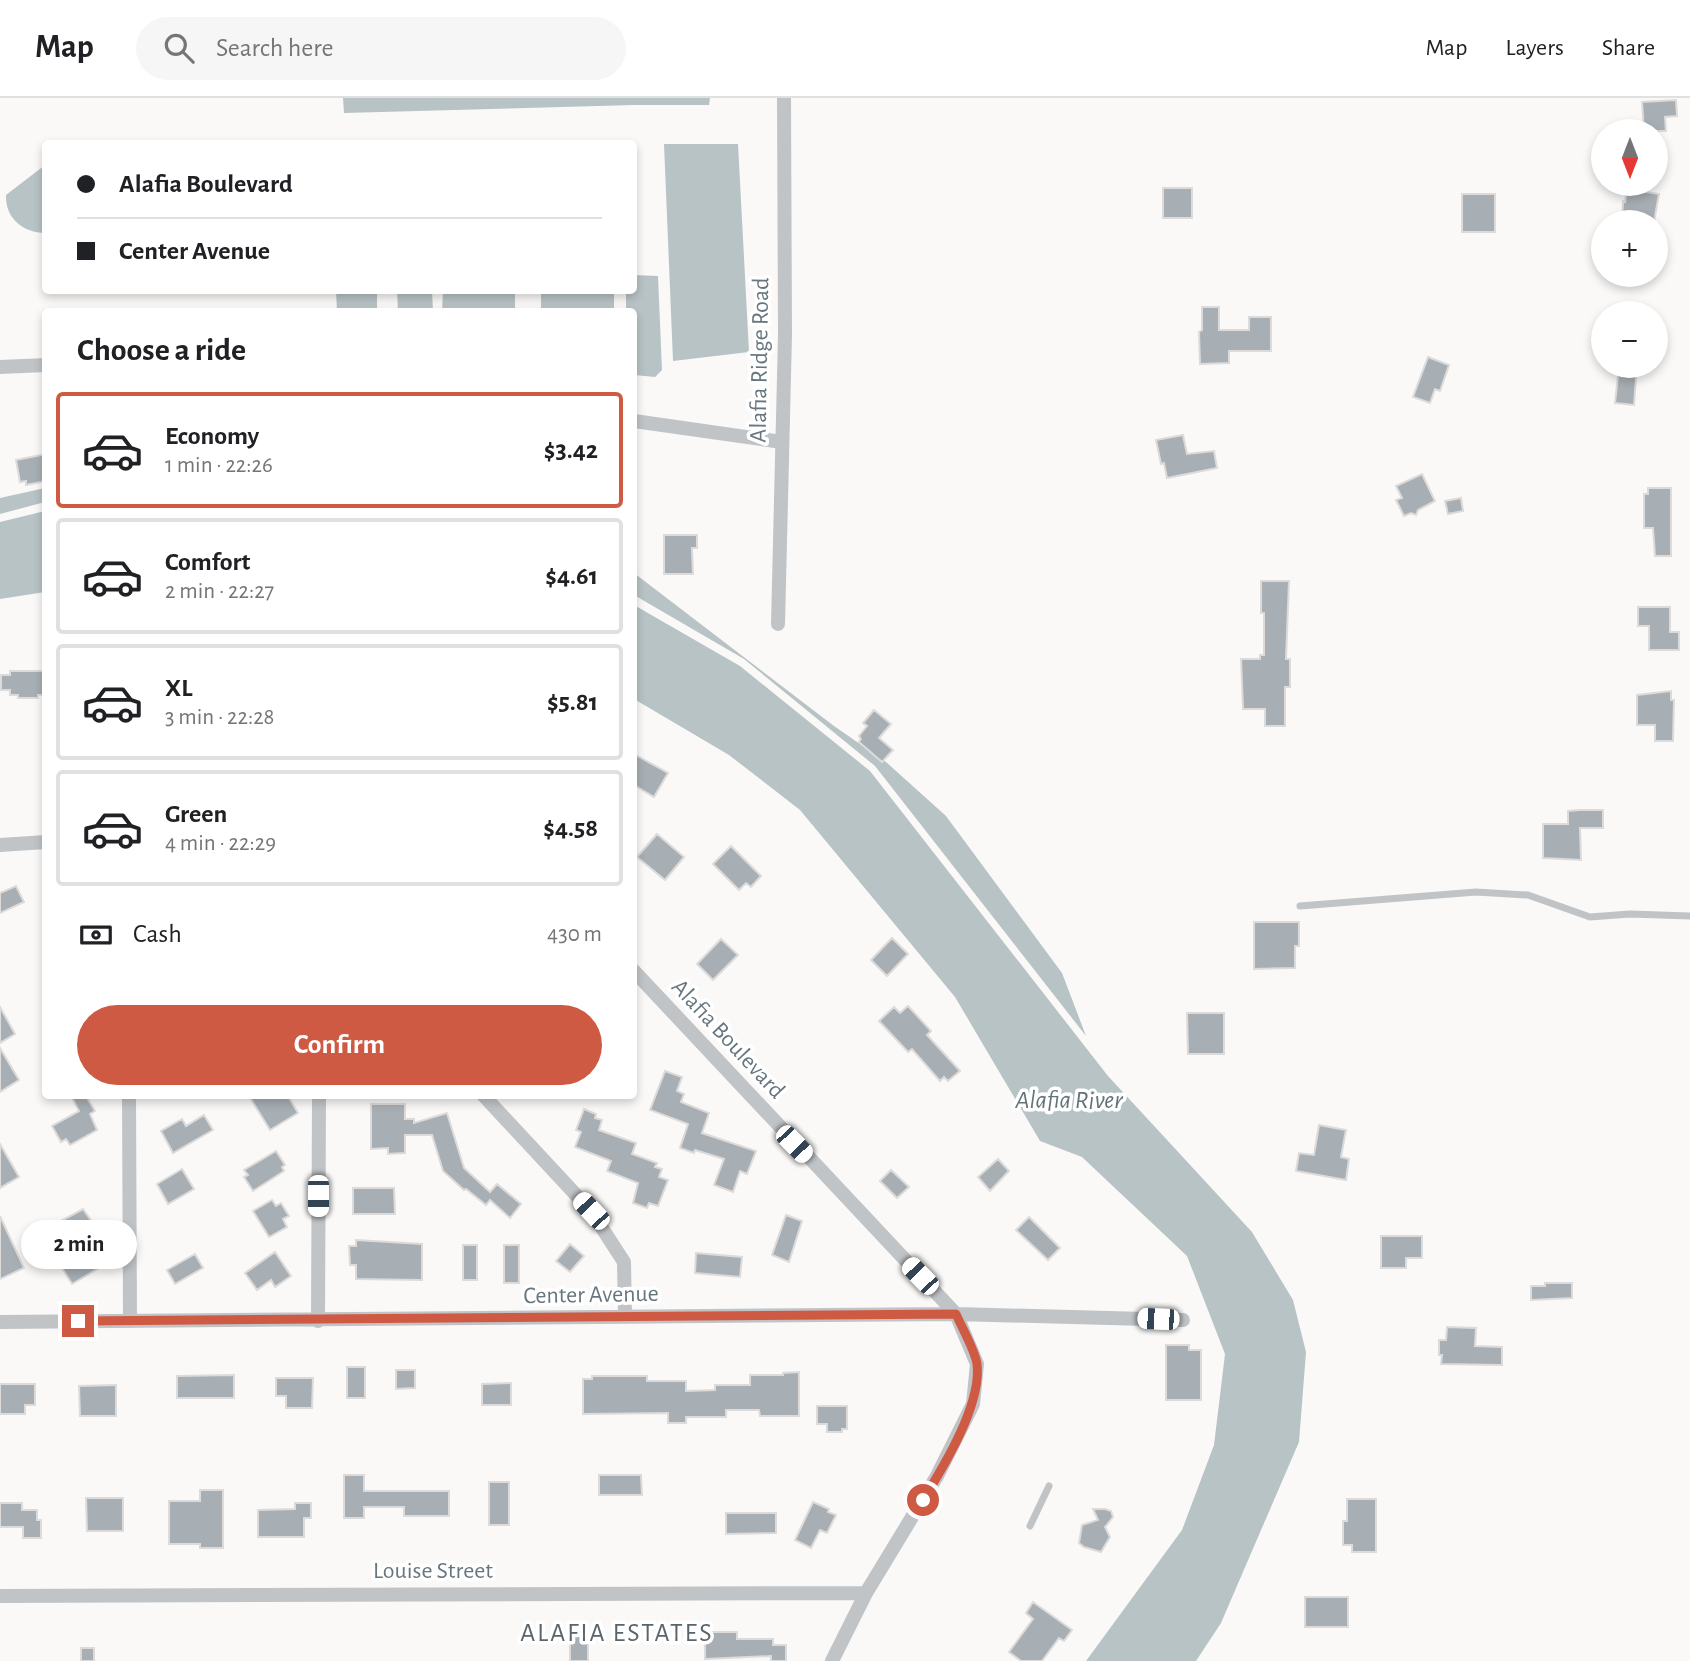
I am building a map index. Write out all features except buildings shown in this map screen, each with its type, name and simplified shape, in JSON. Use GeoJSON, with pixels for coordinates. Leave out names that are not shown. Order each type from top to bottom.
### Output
{"type":"FeatureCollection","features":[{"type":"Feature","properties":{"kind":"street","name":"Alafia Ridge Road"},"geometry":{"type":"LineString","coordinates":[[778,624],[785,335],[784,98]]}},
{"type":"Feature","properties":{"kind":"street"},"geometry":{"type":"LineString","coordinates":[[0,367],[42,365]]}},
{"type":"Feature","properties":{"kind":"street"},"geometry":{"type":"LineString","coordinates":[[637,421],[782,442]]}},
{"type":"Feature","properties":{"kind":"street"},"geometry":{"type":"LineString","coordinates":[[0,845],[42,842]]}},
{"type":"Feature","properties":{"kind":"street","name":"Alafia Boulevard"},"geometry":{"type":"LineString","coordinates":[[637,974],[956,1314],[977,1364],[973,1404],[937,1476],[866,1593],[832,1661]]}},
{"type":"Feature","properties":{"kind":"street"},"geometry":{"type":"LineString","coordinates":[[129,1099],[130,1321]]}},
{"type":"Feature","properties":{"kind":"street"},"geometry":{"type":"LineString","coordinates":[[318,1321],[319,1099]]}},
{"type":"Feature","properties":{"kind":"street"},"geometry":{"type":"LineString","coordinates":[[487,1099],[591,1211],[624,1262],[625,1317]]}},
{"type":"Feature","properties":{"kind":"street","name":"Center Avenue"},"geometry":{"type":"LineString","coordinates":[[0,1322],[956,1314],[1183,1320]]}},
{"type":"Feature","properties":{"kind":"street","name":"Louise Street"},"geometry":{"type":"LineString","coordinates":[[0,1596],[866,1593]]}},
{"type":"Feature","properties":{"kind":"lane"},"geometry":{"type":"LineString","coordinates":[[1300,906],[1476,892],[1528,895],[1590,917],[1630,914],[1690,916]]}},
{"type":"Feature","properties":{"kind":"lane"},"geometry":{"type":"LineString","coordinates":[[1030,1526],[1049,1486]]}},
{"type":"Feature","properties":{"kind":"water"},"geometry":{"type":"Polygon","coordinates":[[[343,98],[710,98],[709,105],[344,113],[343,98]]]}},
{"type":"Feature","properties":{"kind":"water"},"geometry":{"type":"Polygon","coordinates":[[[664,144],[738,144],[749,352],[673,361],[664,144]]]}},
{"type":"Feature","properties":{"kind":"water"},"geometry":{"type":"Polygon","coordinates":[[[42,167],[42,233],[29,230],[17,223],[9,211],[6,195],[42,167]]]}},
{"type":"Feature","properties":{"kind":"water"},"geometry":{"type":"Polygon","coordinates":[[[637,275],[658,276],[662,370],[655,377],[637,375],[637,308],[626,308],[626,294],[637,294],[637,275]]]}},
{"type":"Feature","properties":{"kind":"water"},"geometry":{"type":"Polygon","coordinates":[[[336,294],[377,294],[377,308],[337,308],[336,294]]]}},
{"type":"Feature","properties":{"kind":"water"},"geometry":{"type":"Polygon","coordinates":[[[397,294],[432,294],[433,308],[398,308],[397,294]]]}},
{"type":"Feature","properties":{"kind":"water"},"geometry":{"type":"Polygon","coordinates":[[[443,294],[515,294],[515,308],[442,308],[443,294]]]}},
{"type":"Feature","properties":{"kind":"water"},"geometry":{"type":"Polygon","coordinates":[[[541,294],[614,294],[614,308],[541,308],[541,294]]]}},
{"type":"Feature","properties":{"kind":"water"},"geometry":{"type":"Polygon","coordinates":[[[42,489],[42,503],[0,514],[0,498],[42,489]]]}},
{"type":"Feature","properties":{"kind":"water"},"geometry":{"type":"Polygon","coordinates":[[[42,512],[42,592],[0,599],[0,522],[42,512]]]}},
{"type":"Feature","properties":{"kind":"water"},"geometry":{"type":"Polygon","coordinates":[[[637,575],[834,726],[886,762],[946,816],[1062,973],[1086,1036],[875,766],[744,659],[637,597],[637,575]]]}},
{"type":"Feature","properties":{"kind":"water","name":"Alafia River"},"geometry":{"type":"Polygon","coordinates":[[[637,607],[740,666],[870,771],[1108,1076],[1252,1232],[1293,1300],[1306,1352],[1299,1442],[1221,1623],[1196,1661],[1086,1661],[1182,1530],[1214,1445],[1225,1354],[1187,1256],[1082,1157],[1040,1141],[955,997],[800,810],[729,755],[637,701],[637,607]]]}},
{"type":"Feature","properties":{"kind":"district","name":"ALAFIA ESTATES"},"geometry":{"type":"Point","coordinates":[617,1633]}},
{"type":"Feature","properties":{"kind":"route"},"geometry":{"type":"LineString","coordinates":[[78,1321],[956,1314],[977,1364],[973,1404],[923,1500]]}}]}
